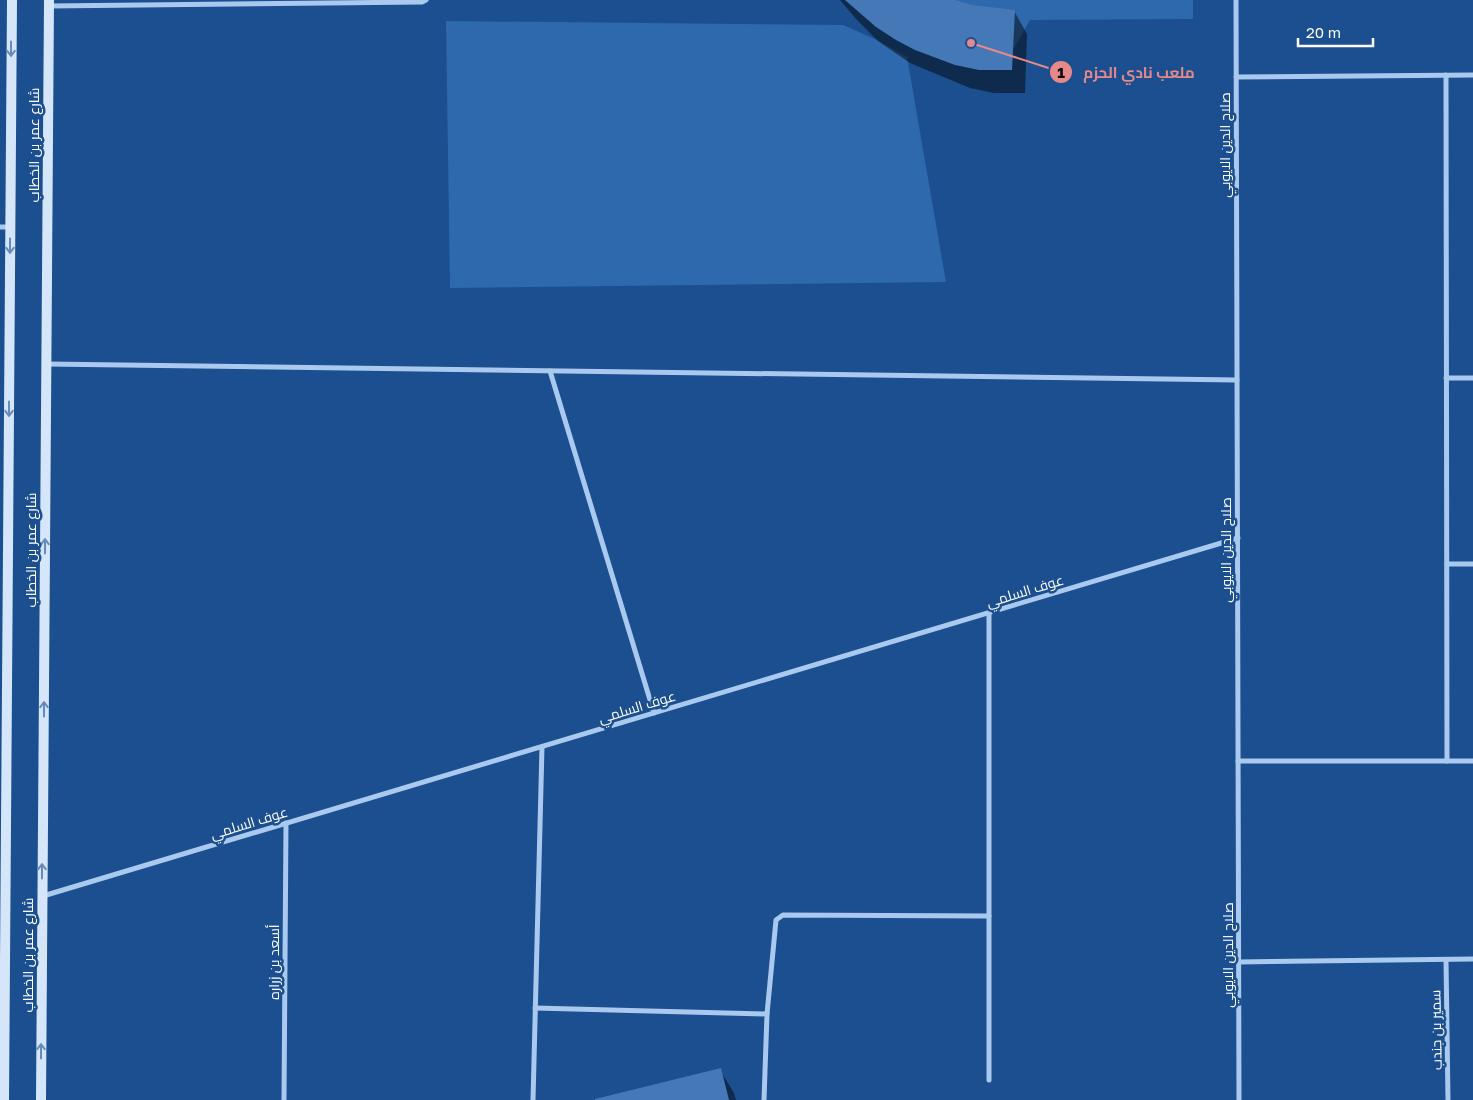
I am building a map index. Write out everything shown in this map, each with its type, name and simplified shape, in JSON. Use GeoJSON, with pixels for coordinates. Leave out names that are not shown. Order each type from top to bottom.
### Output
{"type":"FeatureCollection","features":[{"type":"Feature","properties":{"kind":"street","name":"شارع عمر بن الخطاب"},"geometry":{"type":"LineString","coordinates":[[4,1100],[5,227],[12,0]]}},
{"type":"Feature","properties":{"kind":"street"},"geometry":{"type":"LineString","coordinates":[[49,3],[422,2],[426,0]]}},
{"type":"Feature","properties":{"kind":"street","name":"صلاح الدين الايوبي"},"geometry":{"type":"LineString","coordinates":[[1236,0],[1239,1100]]}},
{"type":"Feature","properties":{"kind":"street","name":"شارع عمر بن الخطاب"},"geometry":{"type":"LineString","coordinates":[[41,1100],[49,3]]}},
{"type":"Feature","properties":{"kind":"street"},"geometry":{"type":"LineString","coordinates":[[1446,75],[1447,761]]}},
{"type":"Feature","properties":{"kind":"street"},"geometry":{"type":"LineString","coordinates":[[1236,77],[1473,75]]}},
{"type":"Feature","properties":{"kind":"street"},"geometry":{"type":"LineString","coordinates":[[46,364],[1237,380]]}},
{"type":"Feature","properties":{"kind":"street"},"geometry":{"type":"LineString","coordinates":[[550,371],[654,713]]}},
{"type":"Feature","properties":{"kind":"street"},"geometry":{"type":"LineString","coordinates":[[1446,378],[1473,378]]}},
{"type":"Feature","properties":{"kind":"street","name":"عوف السلمي"},"geometry":{"type":"LineString","coordinates":[[42,896],[1238,538]]}},
{"type":"Feature","properties":{"kind":"street"},"geometry":{"type":"LineString","coordinates":[[1447,564],[1473,564]]}},
{"type":"Feature","properties":{"kind":"street"},"geometry":{"type":"LineString","coordinates":[[989,613],[989,1080]]}},
{"type":"Feature","properties":{"kind":"street"},"geometry":{"type":"LineString","coordinates":[[533,1100],[542,747]]}},
{"type":"Feature","properties":{"kind":"street"},"geometry":{"type":"LineString","coordinates":[[1238,760],[1473,761]]}},
{"type":"Feature","properties":{"kind":"street","name":"أسعد بن زراره"},"geometry":{"type":"LineString","coordinates":[[284,1100],[286,823]]}},
{"type":"Feature","properties":{"kind":"street"},"geometry":{"type":"LineString","coordinates":[[764,1100],[767,1014],[776,920],[783,915],[989,916]]}},
{"type":"Feature","properties":{"kind":"street"},"geometry":{"type":"LineString","coordinates":[[1239,962],[1473,959]]}},
{"type":"Feature","properties":{"kind":"street","name":"سمير بن جندب"},"geometry":{"type":"LineString","coordinates":[[1446,960],[1448,1100]]}},
{"type":"Feature","properties":{"kind":"street"},"geometry":{"type":"LineString","coordinates":[[535,1008],[767,1014]]}},
{"type":"Feature","properties":{"kind":"shaded area"},"geometry":{"type":"Polygon","coordinates":[[[855,0],[1193,0],[1193,19],[1030,20],[1008,59],[855,0]]]}},
{"type":"Feature","properties":{"kind":"shaded area"},"geometry":{"type":"Polygon","coordinates":[[[446,21],[843,25],[877,40],[907,57],[946,282],[450,288],[446,21]]]}},
{"type":"Feature","properties":{"kind":"building"},"geometry":{"type":"Polygon","coordinates":[[[845,0],[955,0],[972,5],[1015,10],[1012,70],[979,70],[955,65],[915,50],[876,27],[845,0]]]}},
{"type":"Feature","properties":{"kind":"building"},"geometry":{"type":"Polygon","coordinates":[[[721,1068],[729,1100],[595,1100],[595,1099],[721,1068]]]}},
{"type":"Feature","properties":{"kind":"place","name":"ملعب نادي الحزم"},"geometry":{"type":"Point","coordinates":[971,43]}}]}
